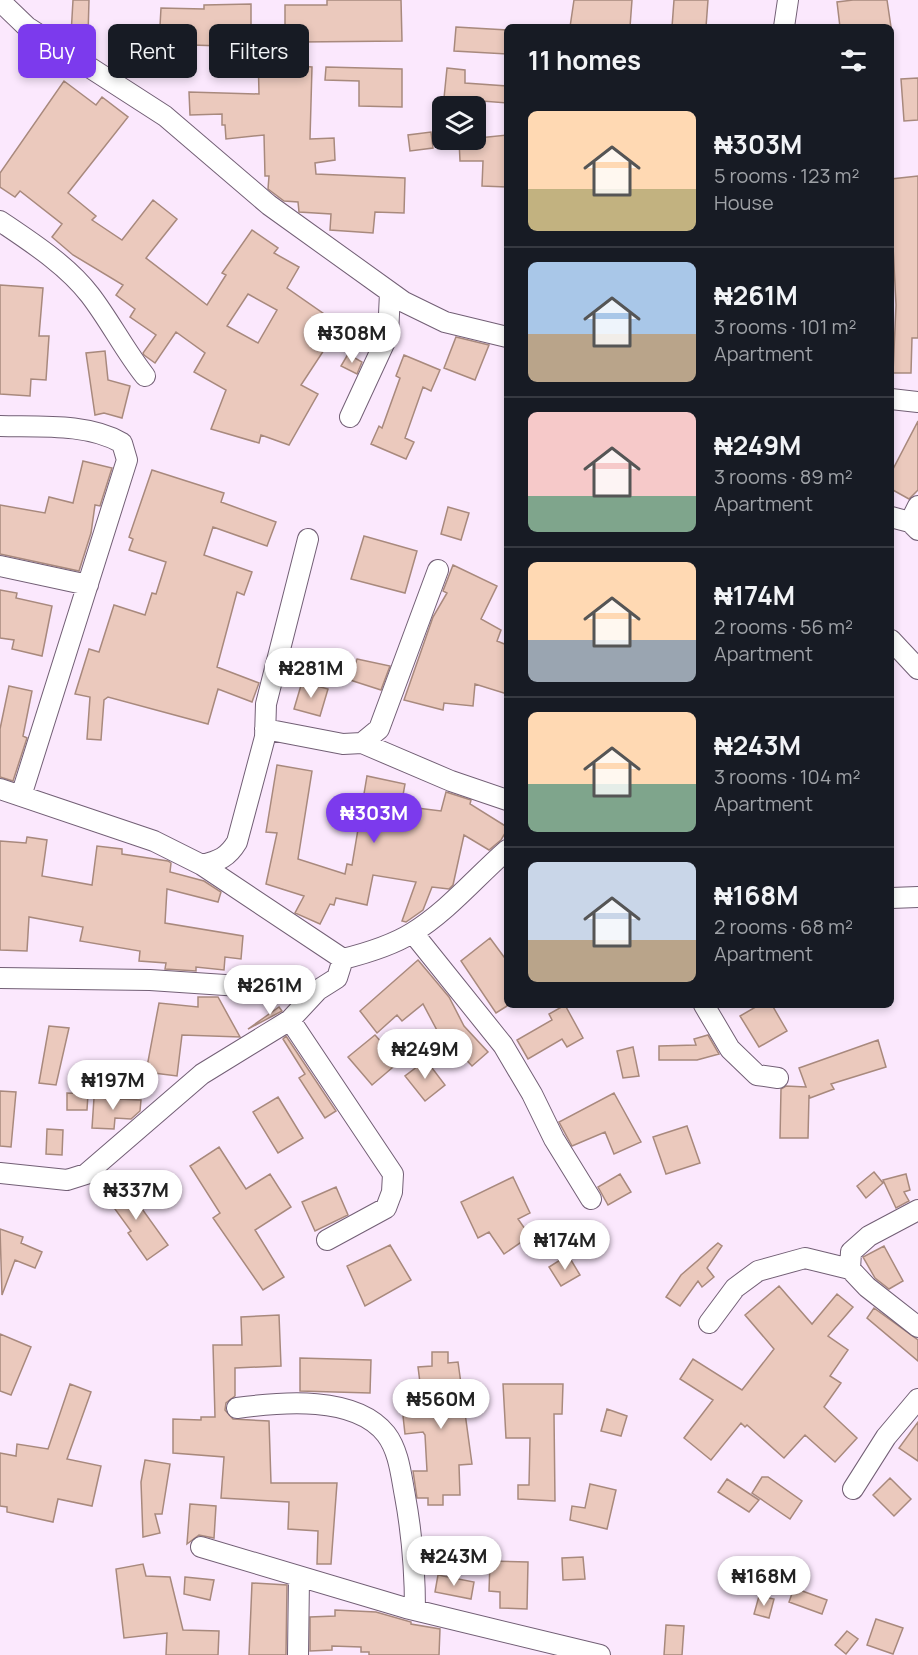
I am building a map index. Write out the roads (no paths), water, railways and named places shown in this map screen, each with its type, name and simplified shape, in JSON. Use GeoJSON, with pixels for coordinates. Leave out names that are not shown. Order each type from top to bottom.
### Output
{"type":"FeatureCollection","features":[{"type":"Feature","properties":{"kind":"street"},"geometry":{"type":"LineString","coordinates":[[784,24],[788,0]]}},
{"type":"Feature","properties":{"kind":"street"},"geometry":{"type":"LineString","coordinates":[[0,1],[27,27],[165,116],[270,206],[390,293],[445,322],[504,336]]}},
{"type":"Feature","properties":{"kind":"street"},"geometry":{"type":"LineString","coordinates":[[0,221],[37,246],[90,294],[124,350],[145,376]]}},
{"type":"Feature","properties":{"kind":"street"},"geometry":{"type":"LineString","coordinates":[[350,417],[388,335],[390,293]]}},
{"type":"Feature","properties":{"kind":"street"},"geometry":{"type":"LineString","coordinates":[[894,399],[918,402]]}},
{"type":"Feature","properties":{"kind":"street"},"geometry":{"type":"LineString","coordinates":[[0,426],[54,427],[108,435],[122,443],[127,460],[21,796]]}},
{"type":"Feature","properties":{"kind":"street"},"geometry":{"type":"LineString","coordinates":[[202,865],[220,861],[237,842],[265,729],[266,704],[308,539]]}},
{"type":"Feature","properties":{"kind":"street"},"geometry":{"type":"LineString","coordinates":[[0,566],[88,585]]}},
{"type":"Feature","properties":{"kind":"street"},"geometry":{"type":"LineString","coordinates":[[362,743],[379,729],[438,570]]}},
{"type":"Feature","properties":{"kind":"street"},"geometry":{"type":"LineString","coordinates":[[894,643],[918,669]]}},
{"type":"Feature","properties":{"kind":"street"},"geometry":{"type":"LineString","coordinates":[[265,729],[343,744],[362,743],[451,781],[504,799]]}},
{"type":"Feature","properties":{"kind":"street"},"geometry":{"type":"LineString","coordinates":[[0,789],[154,841],[202,865],[343,959],[374,951],[413,933],[464,890],[504,852]]}},
{"type":"Feature","properties":{"kind":"street"},"geometry":{"type":"LineString","coordinates":[[894,898],[918,897]]}},
{"type":"Feature","properties":{"kind":"street"},"geometry":{"type":"LineString","coordinates":[[413,933],[503,1045],[532,1094],[554,1139],[591,1199]]}},
{"type":"Feature","properties":{"kind":"street"},"geometry":{"type":"LineString","coordinates":[[0,1173],[67,1180],[86,1174],[202,1074],[290,1020],[318,990],[338,978],[343,959]]}},
{"type":"Feature","properties":{"kind":"street"},"geometry":{"type":"LineString","coordinates":[[0,978],[150,980],[255,987],[288,993],[318,990]]}},
{"type":"Feature","properties":{"kind":"street"},"geometry":{"type":"LineString","coordinates":[[706,1008],[730,1049],[743,1062],[757,1075],[778,1077]]}},
{"type":"Feature","properties":{"kind":"street"},"geometry":{"type":"LineString","coordinates":[[290,1020],[393,1174],[392,1192],[386,1208],[327,1240]]}},
{"type":"Feature","properties":{"kind":"street"},"geometry":{"type":"LineString","coordinates":[[850,1269],[851,1252],[869,1236],[918,1210]]}},
{"type":"Feature","properties":{"kind":"street"},"geometry":{"type":"LineString","coordinates":[[709,1323],[735,1288],[758,1271],[805,1258],[850,1269],[867,1287],[918,1327]]}},
{"type":"Feature","properties":{"kind":"street"},"geometry":{"type":"LineString","coordinates":[[853,1489],[886,1437],[918,1399]]}},
{"type":"Feature","properties":{"kind":"street"},"geometry":{"type":"LineString","coordinates":[[237,1408],[272,1403],[309,1403],[345,1410],[370,1420],[386,1434],[395,1449],[414,1546],[416,1610]]}},
{"type":"Feature","properties":{"kind":"street"},"geometry":{"type":"LineString","coordinates":[[201,1547],[299,1578],[416,1610],[600,1655]]}},
{"type":"Feature","properties":{"kind":"street"},"geometry":{"type":"LineString","coordinates":[[298,1655],[299,1578]]}}]}
